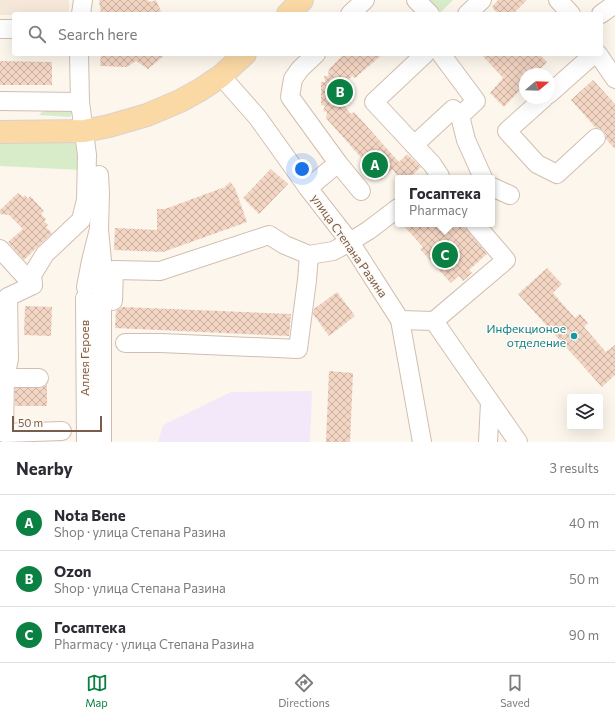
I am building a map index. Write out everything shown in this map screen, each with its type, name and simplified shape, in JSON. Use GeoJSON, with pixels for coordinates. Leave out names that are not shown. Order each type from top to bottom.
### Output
{"type":"FeatureCollection","features":[{"type":"Feature","properties":{"kind":"main road"},"geometry":{"type":"LineString","coordinates":[[290,12],[302,0]]}},
{"type":"Feature","properties":{"kind":"main road"},"geometry":{"type":"LineString","coordinates":[[0,132],[84,131],[109,126],[147,115],[180,101],[200,90],[221,76],[243,56]]}},
{"type":"Feature","properties":{"kind":"street"},"geometry":{"type":"LineString","coordinates":[[80,12],[83,0]]}},
{"type":"Feature","properties":{"kind":"street"},"geometry":{"type":"LineString","coordinates":[[352,12],[365,0]]}},
{"type":"Feature","properties":{"kind":"street"},"geometry":{"type":"LineString","coordinates":[[416,0],[428,12]]}},
{"type":"Feature","properties":{"kind":"street"},"geometry":{"type":"LineString","coordinates":[[469,12],[482,0]]}},
{"type":"Feature","properties":{"kind":"street"},"geometry":{"type":"LineString","coordinates":[[558,0],[569,12]]}},
{"type":"Feature","properties":{"kind":"street"},"geometry":{"type":"LineString","coordinates":[[603,13],[615,4]]}},
{"type":"Feature","properties":{"kind":"street"},"geometry":{"type":"LineString","coordinates":[[0,29],[12,29]]}},
{"type":"Feature","properties":{"kind":"street"},"geometry":{"type":"LineString","coordinates":[[33,285],[32,275],[45,254],[81,220],[86,200],[87,155],[80,102],[79,56]]}},
{"type":"Feature","properties":{"kind":"street"},"geometry":{"type":"LineString","coordinates":[[314,56],[300,69],[293,79],[290,97],[338,163],[361,191]]}},
{"type":"Feature","properties":{"kind":"street"},"geometry":{"type":"LineString","coordinates":[[423,56],[374,102],[432,164],[439,175]]}},
{"type":"Feature","properties":{"kind":"street"},"geometry":{"type":"LineString","coordinates":[[442,56],[476,101],[460,116]]}},
{"type":"Feature","properties":{"kind":"street"},"geometry":{"type":"LineString","coordinates":[[555,89],[592,56]]}},
{"type":"Feature","properties":{"kind":"street"},"geometry":{"type":"LineString","coordinates":[[599,56],[615,79]]}},
{"type":"Feature","properties":{"kind":"street","name":"улица Степана Разина"},"geometry":{"type":"LineString","coordinates":[[221,76],[258,118],[308,188],[350,242],[400,320],[422,442]]}},
{"type":"Feature","properties":{"kind":"street"},"geometry":{"type":"LineString","coordinates":[[0,101],[80,102]]}},
{"type":"Feature","properties":{"kind":"street"},"geometry":{"type":"LineString","coordinates":[[537,104],[507,131],[537,164],[557,174],[596,138]]}},
{"type":"Feature","properties":{"kind":"street"},"geometry":{"type":"LineString","coordinates":[[414,145],[453,109],[460,116],[466,140],[483,175]]}},
{"type":"Feature","properties":{"kind":"street"},"geometry":{"type":"LineString","coordinates":[[308,188],[338,163]]}},
{"type":"Feature","properties":{"kind":"street"},"geometry":{"type":"LineString","coordinates":[[99,175],[99,229],[102,261],[102,442]]}},
{"type":"Feature","properties":{"kind":"street"},"geometry":{"type":"LineString","coordinates":[[495,188],[510,195]]}},
{"type":"Feature","properties":{"kind":"street"},"geometry":{"type":"LineString","coordinates":[[113,301],[114,270],[160,271],[269,235],[285,246],[309,255],[333,251],[369,230],[395,210]]}},
{"type":"Feature","properties":{"kind":"street"},"geometry":{"type":"LineString","coordinates":[[400,320],[434,321],[506,260],[478,227]]}},
{"type":"Feature","properties":{"kind":"street","name":"Аллея Героев"},"geometry":{"type":"LineString","coordinates":[[86,442],[85,293],[99,229]]}},
{"type":"Feature","properties":{"kind":"street"},"geometry":{"type":"LineString","coordinates":[[0,249],[33,285]]}},
{"type":"Feature","properties":{"kind":"street"},"geometry":{"type":"LineString","coordinates":[[125,343],[161,343],[298,349],[309,255]]}},
{"type":"Feature","properties":{"kind":"street"},"geometry":{"type":"LineString","coordinates":[[33,285],[4,301],[4,433],[62,431]]}},
{"type":"Feature","properties":{"kind":"street"},"geometry":{"type":"LineString","coordinates":[[434,321],[518,442]]}},
{"type":"Feature","properties":{"kind":"street"},"geometry":{"type":"LineString","coordinates":[[4,378],[39,378]]}},
{"type":"Feature","properties":{"kind":"street"},"geometry":{"type":"LineString","coordinates":[[488,442],[490,403]]}},
{"type":"Feature","properties":{"kind":"shaded area"},"geometry":{"type":"Polygon","coordinates":[[[0,0],[69,0],[69,12],[12,12],[12,15],[0,15],[0,0]]]}},
{"type":"Feature","properties":{"kind":"shaded area"},"geometry":{"type":"Polygon","coordinates":[[[312,391],[310,442],[158,442],[163,425],[231,392],[312,391]]]}},
{"type":"Feature","properties":{"kind":"green space"},"geometry":{"type":"Polygon","coordinates":[[[429,0],[453,0],[441,12],[429,0]]]}},
{"type":"Feature","properties":{"kind":"green space"},"geometry":{"type":"Polygon","coordinates":[[[47,108],[69,109],[72,113],[70,117],[39,115],[47,108]]]}},
{"type":"Feature","properties":{"kind":"green space"},"geometry":{"type":"Polygon","coordinates":[[[81,136],[81,170],[0,166],[0,140],[81,136]]]}},
{"type":"Feature","properties":{"kind":"building"},"geometry":{"type":"Polygon","coordinates":[[[99,0],[148,0],[149,2],[156,0],[161,12],[101,12],[99,0]]]}},
{"type":"Feature","properties":{"kind":"building"},"geometry":{"type":"Polygon","coordinates":[[[498,0],[527,0],[515,12],[496,12],[492,7],[498,0]]]}},
{"type":"Feature","properties":{"kind":"building"},"geometry":{"type":"Polygon","coordinates":[[[101,56],[164,56],[148,69],[136,61],[127,67],[100,66],[101,56]]]}},
{"type":"Feature","properties":{"kind":"building"},"geometry":{"type":"Polygon","coordinates":[[[342,56],[381,56],[355,78],[352,76],[345,84],[343,104],[351,114],[354,112],[399,162],[407,154],[421,167],[412,175],[397,175],[392,169],[381,180],[326,118],[327,112],[323,111],[325,106],[321,105],[321,82],[325,82],[324,76],[328,76],[329,69],[342,56]]]}},
{"type":"Feature","properties":{"kind":"building"},"geometry":{"type":"Polygon","coordinates":[[[483,56],[541,56],[547,62],[541,68],[519,68],[519,91],[504,107],[490,93],[503,78],[483,56]]]}},
{"type":"Feature","properties":{"kind":"building"},"geometry":{"type":"Polygon","coordinates":[[[0,61],[52,62],[52,85],[0,85],[0,61]]]}},
{"type":"Feature","properties":{"kind":"building"},"geometry":{"type":"Polygon","coordinates":[[[593,80],[615,104],[615,149],[606,139],[604,131],[596,128],[571,100],[593,80]]]}},
{"type":"Feature","properties":{"kind":"building"},"geometry":{"type":"Polygon","coordinates":[[[271,169],[288,184],[259,214],[243,198],[271,169]]]}},
{"type":"Feature","properties":{"kind":"building"},"geometry":{"type":"Polygon","coordinates":[[[230,182],[235,188],[247,222],[163,252],[114,250],[115,228],[157,230],[157,209],[165,209],[225,187],[230,182]]]}},
{"type":"Feature","properties":{"kind":"building"},"geometry":{"type":"Polygon","coordinates":[[[18,193],[23,197],[25,195],[28,199],[30,196],[44,211],[41,214],[46,219],[44,221],[48,225],[46,227],[52,233],[24,260],[8,242],[23,229],[9,215],[0,214],[0,210],[18,193]]]}},
{"type":"Feature","properties":{"kind":"building"},"geometry":{"type":"Polygon","coordinates":[[[405,227],[464,227],[487,254],[469,270],[472,273],[463,281],[459,276],[451,283],[420,249],[423,247],[405,227]]]}},
{"type":"Feature","properties":{"kind":"building","name":"Инфекционое отделение"},"geometry":{"type":"Polygon","coordinates":[[[547,268],[562,284],[553,293],[575,318],[580,314],[588,323],[584,327],[606,352],[615,345],[615,375],[602,387],[518,294],[547,268]]]}},
{"type":"Feature","properties":{"kind":"building"},"geometry":{"type":"Polygon","coordinates":[[[337,292],[355,316],[329,336],[313,314],[314,309],[337,292]]]}},
{"type":"Feature","properties":{"kind":"building"},"geometry":{"type":"Polygon","coordinates":[[[25,306],[52,307],[51,336],[24,335],[25,306]]]}},
{"type":"Feature","properties":{"kind":"building"},"geometry":{"type":"Polygon","coordinates":[[[122,307],[291,314],[289,336],[115,328],[116,311],[122,307]]]}},
{"type":"Feature","properties":{"kind":"building"},"geometry":{"type":"Polygon","coordinates":[[[329,371],[353,373],[350,442],[326,442],[329,371]]]}},
{"type":"Feature","properties":{"kind":"building"},"geometry":{"type":"Polygon","coordinates":[[[47,385],[47,406],[15,406],[15,388],[39,388],[47,385]]]}},
{"type":"Feature","properties":{"kind":"place","name":"Ozon"},"geometry":{"type":"Point","coordinates":[340,92]}},
{"type":"Feature","properties":{"kind":"place","name":"Nota Bene"},"geometry":{"type":"Point","coordinates":[375,165]}},
{"type":"Feature","properties":{"kind":"place","name":"Госаптека"},"geometry":{"type":"Point","coordinates":[445,255]}},
{"type":"Feature","properties":{"kind":"place","name":"Инфекционое отделение"},"geometry":{"type":"Point","coordinates":[574,336]}}]}
